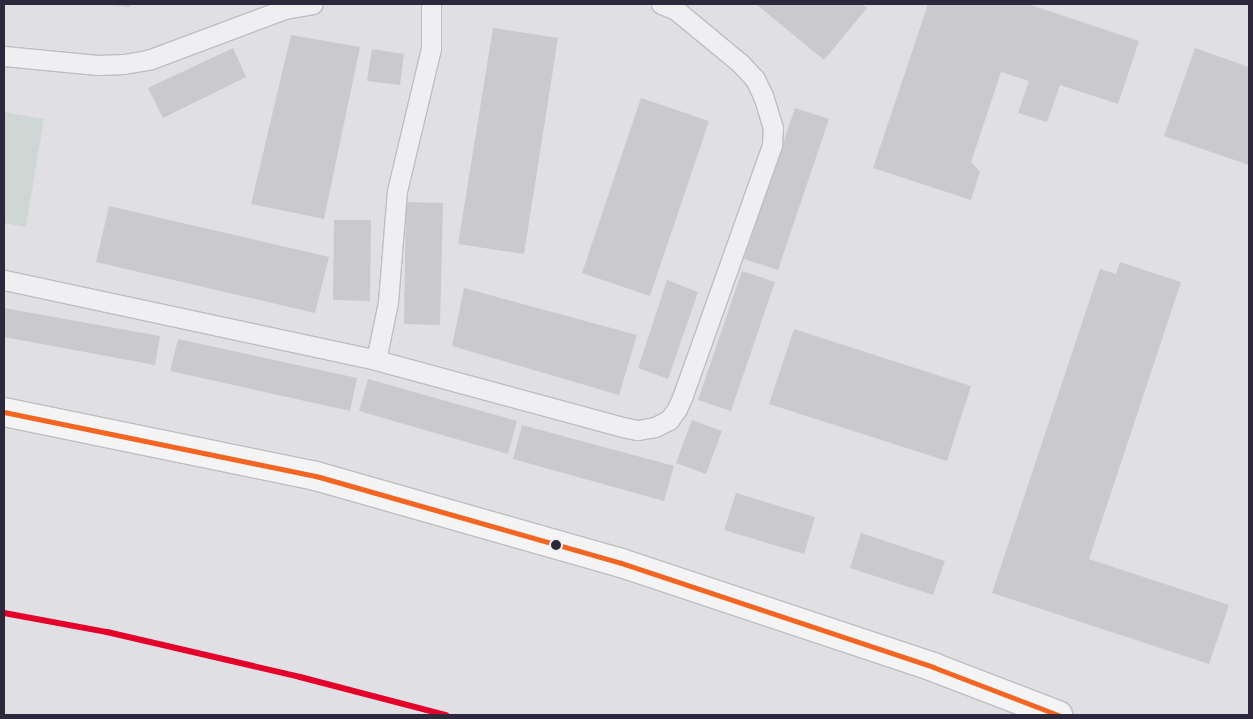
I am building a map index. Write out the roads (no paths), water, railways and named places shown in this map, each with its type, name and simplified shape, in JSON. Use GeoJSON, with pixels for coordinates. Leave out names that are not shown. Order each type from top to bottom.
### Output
{"type":"FeatureCollection","features":[{"type":"Feature","properties":{"kind":"main road"},"geometry":{"type":"LineString","coordinates":[[4,412],[316,476],[602,557],[933,667],[1058,715]]}},
{"type":"Feature","properties":{"kind":"lane"},"geometry":{"type":"LineString","coordinates":[[4,56],[98,66],[124,64],[151,59],[285,8],[313,4]]}},
{"type":"Feature","properties":{"kind":"lane"},"geometry":{"type":"LineString","coordinates":[[376,360],[388,302],[397,191],[431,48],[431,4]]}},
{"type":"Feature","properties":{"kind":"lane"},"geometry":{"type":"LineString","coordinates":[[4,280],[376,360],[622,427],[638,430],[655,427],[669,420],[677,410],[772,145],[773,128],[764,96],[750,74],[676,10],[661,4]]}}]}
